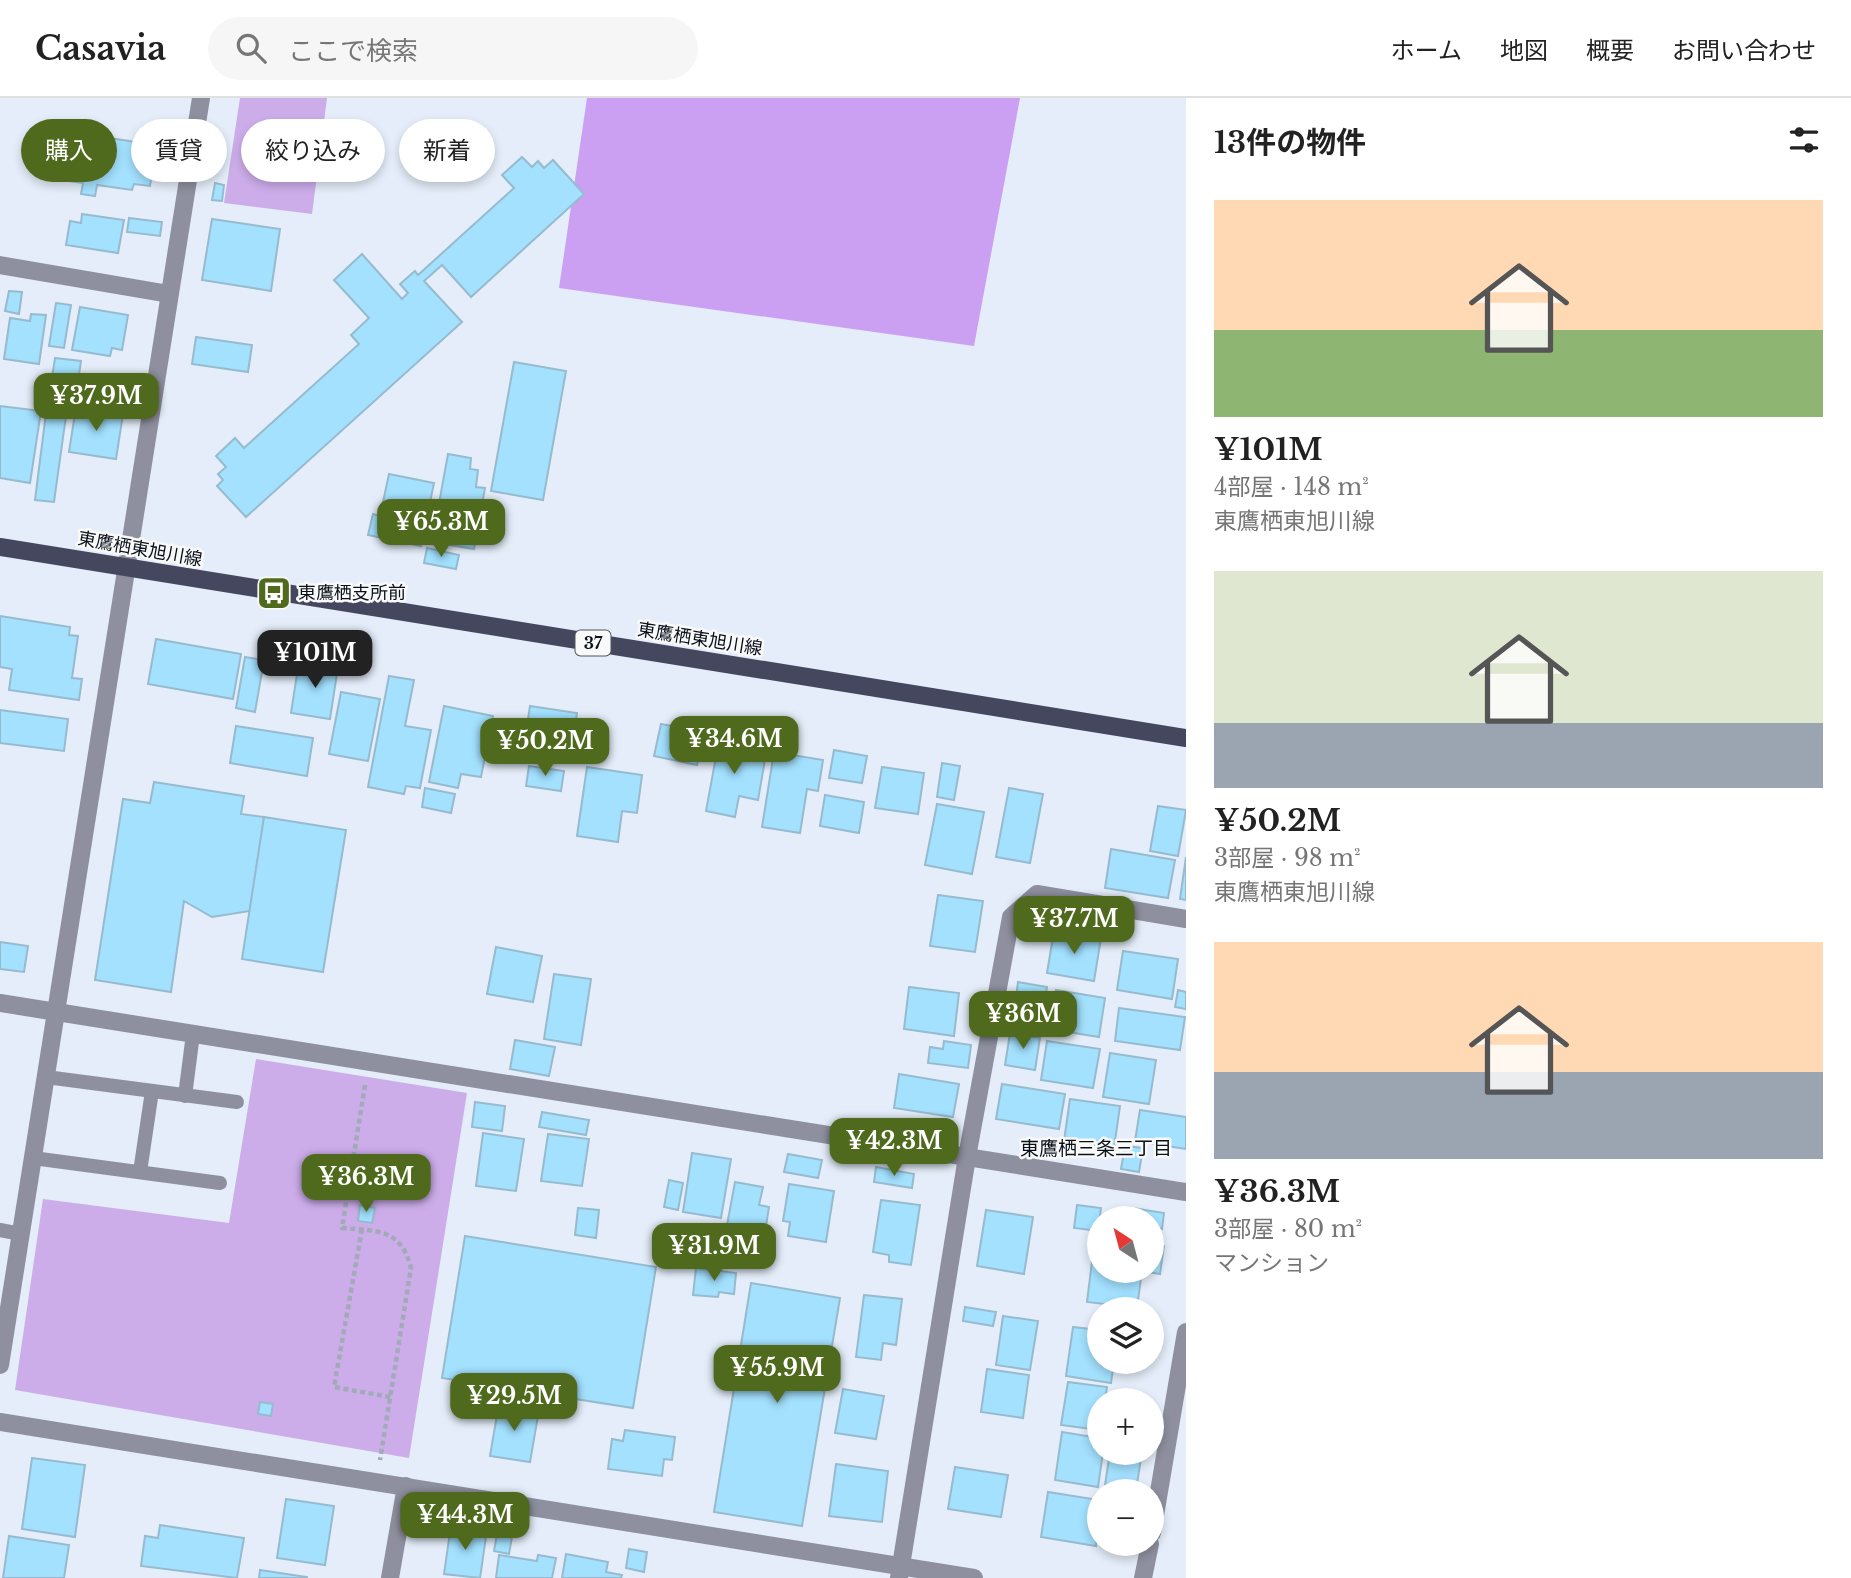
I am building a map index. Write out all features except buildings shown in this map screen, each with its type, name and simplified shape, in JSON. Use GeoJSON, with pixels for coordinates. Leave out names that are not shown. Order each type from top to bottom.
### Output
{"type":"FeatureCollection","features":[{"type":"Feature","properties":{"kind":"main road","name":"東鷹栖東旭川線"},"geometry":{"type":"LineString","coordinates":[[0,547],[1186,738]]}},
{"type":"Feature","properties":{"kind":"street"},"geometry":{"type":"LineString","coordinates":[[0,1364],[201,98]]}},
{"type":"Feature","properties":{"kind":"street"},"geometry":{"type":"LineString","coordinates":[[0,265],[169,294]]}},
{"type":"Feature","properties":{"kind":"street"},"geometry":{"type":"LineString","coordinates":[[900,1573],[967,1157],[1011,917],[1037,894],[1186,919]]}},
{"type":"Feature","properties":{"kind":"street"},"geometry":{"type":"LineString","coordinates":[[0,1003],[1186,1192]]}},
{"type":"Feature","properties":{"kind":"street"},"geometry":{"type":"LineString","coordinates":[[1164,1484],[1179,1423],[1186,1332]]}},
{"type":"Feature","properties":{"kind":"street"},"geometry":{"type":"LineString","coordinates":[[0,1422],[405,1486],[900,1573],[974,1578]]}},
{"type":"Feature","properties":{"kind":"street"},"geometry":{"type":"LineString","coordinates":[[390,1578],[405,1486]]}},
{"type":"Feature","properties":{"kind":"street"},"geometry":{"type":"LineString","coordinates":[[1143,1578],[1148,1556]]}},
{"type":"Feature","properties":{"kind":"lane"},"geometry":{"type":"LineString","coordinates":[[185,1096],[193,1034]]}},
{"type":"Feature","properties":{"kind":"lane"},"geometry":{"type":"LineString","coordinates":[[46,1077],[237,1102]]}},
{"type":"Feature","properties":{"kind":"lane"},"geometry":{"type":"LineString","coordinates":[[140,1172],[152,1091]]}},
{"type":"Feature","properties":{"kind":"lane"},"geometry":{"type":"LineString","coordinates":[[33,1158],[220,1182]]}},
{"type":"Feature","properties":{"kind":"lane"},"geometry":{"type":"LineString","coordinates":[[0,1230],[21,1234]]}},
{"type":"Feature","properties":{"kind":"path"},"geometry":{"type":"LineString","coordinates":[[369,1062],[342,1228],[383,1231],[407,1252],[411,1268],[376,1482]]}},
{"type":"Feature","properties":{"kind":"path"},"geometry":{"type":"LineString","coordinates":[[362,1230],[334,1387],[390,1397]]}},
{"type":"Feature","properties":{"kind":"shaded area"},"geometry":{"type":"Polygon","coordinates":[[[240,98],[327,98],[324,119],[241,119],[241,182],[316,182],[312,214],[224,203],[240,98]]]}},
{"type":"Feature","properties":{"kind":"shaded area"},"geometry":{"type":"Polygon","coordinates":[[[587,98],[1020,98],[974,346],[559,288],[587,98]]]}},
{"type":"Feature","properties":{"kind":"shaded area"},"geometry":{"type":"Polygon","coordinates":[[[256,1059],[467,1093],[409,1458],[15,1390],[43,1199],[229,1223],[256,1059]]]}},
{"type":"Feature","properties":{"kind":"place","name":"東鷹栖支所前"},"geometry":{"type":"Point","coordinates":[274,593]}},
{"type":"Feature","properties":{"kind":"district","name":"東鷹栖三条三丁目"},"geometry":{"type":"Point","coordinates":[1096,1148]}}]}
